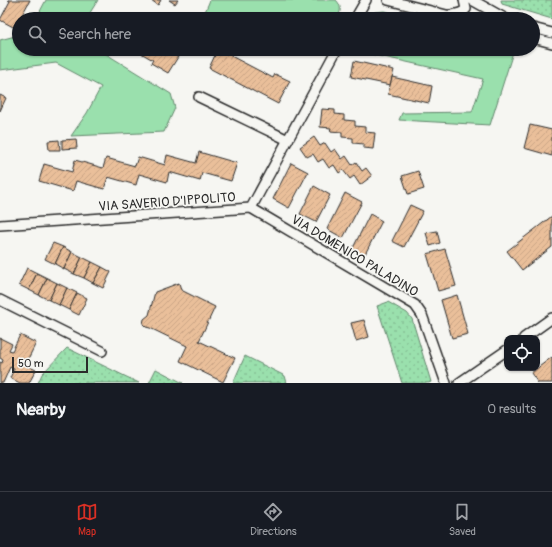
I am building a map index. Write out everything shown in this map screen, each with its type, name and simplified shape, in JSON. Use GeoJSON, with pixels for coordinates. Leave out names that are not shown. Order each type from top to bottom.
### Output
{"type":"FeatureCollection","features":[{"type":"Feature","properties":{"kind":"street"},"geometry":{"type":"LineString","coordinates":[[359,12],[366,0]]}},
{"type":"Feature","properties":{"kind":"street"},"geometry":{"type":"LineString","coordinates":[[388,0],[435,12]]}},
{"type":"Feature","properties":{"kind":"street"},"geometry":{"type":"LineString","coordinates":[[463,12],[466,9],[464,0]]}},
{"type":"Feature","properties":{"kind":"street"},"geometry":{"type":"LineString","coordinates":[[472,0],[493,12]]}},
{"type":"Feature","properties":{"kind":"street"},"geometry":{"type":"LineString","coordinates":[[540,29],[552,32]]}},
{"type":"Feature","properties":{"kind":"street"},"geometry":{"type":"LineString","coordinates":[[540,40],[552,43]]}},
{"type":"Feature","properties":{"kind":"street","name":"VIA SAVERIO D'IPPOLITO"},"geometry":{"type":"LineString","coordinates":[[0,225],[251,208],[333,56]]}},
{"type":"Feature","properties":{"kind":"street"},"geometry":{"type":"LineString","coordinates":[[199,97],[288,140]]}},
{"type":"Feature","properties":{"kind":"street","name":"VIA DOMENICO PALADINO"},"geometry":{"type":"LineString","coordinates":[[251,208],[415,305],[422,315],[446,383]]}},
{"type":"Feature","properties":{"kind":"street"},"geometry":{"type":"LineString","coordinates":[[0,300],[102,351]]}},
{"type":"Feature","properties":{"kind":"street"},"geometry":{"type":"LineString","coordinates":[[528,335],[552,318]]}},
{"type":"Feature","properties":{"kind":"street"},"geometry":{"type":"LineString","coordinates":[[459,383],[504,352]]}},
{"type":"Feature","properties":{"kind":"green space"},"geometry":{"type":"Polygon","coordinates":[[[46,0],[98,0],[90,12],[40,12],[46,0]]]}},
{"type":"Feature","properties":{"kind":"green space"},"geometry":{"type":"Polygon","coordinates":[[[210,0],[336,0],[340,9],[339,12],[205,12],[210,0]]]}},
{"type":"Feature","properties":{"kind":"green space"},"geometry":{"type":"Polygon","coordinates":[[[501,0],[552,0],[552,19],[540,15],[540,12],[529,12],[502,4],[501,0]]]}},
{"type":"Feature","properties":{"kind":"green space"},"geometry":{"type":"Polygon","coordinates":[[[12,37],[12,56],[109,56],[171,94],[175,108],[164,132],[71,136],[87,113],[101,87],[56,63],[0,70],[0,40],[12,37]]]}},
{"type":"Feature","properties":{"kind":"green space"},"geometry":{"type":"Polygon","coordinates":[[[380,56],[512,56],[490,125],[399,120],[402,113],[472,112],[483,79],[380,56]]]}},
{"type":"Feature","properties":{"kind":"green space"},"geometry":{"type":"Polygon","coordinates":[[[388,302],[407,313],[412,319],[431,382],[402,383],[377,306],[388,302]]]}},
{"type":"Feature","properties":{"kind":"green space"},"geometry":{"type":"Polygon","coordinates":[[[67,348],[139,383],[38,383],[42,374],[67,348]]]}},
{"type":"Feature","properties":{"kind":"green space"},"geometry":{"type":"Polygon","coordinates":[[[245,356],[285,376],[287,383],[233,383],[245,356]]]}},
{"type":"Feature","properties":{"kind":"green space"},"geometry":{"type":"Polygon","coordinates":[[[156,369],[183,383],[149,383],[156,369]]]}},
{"type":"Feature","properties":{"kind":"building"},"geometry":{"type":"Polygon","coordinates":[[[8,0],[30,0],[24,12],[12,12],[12,26],[0,20],[10,1],[8,0]]]}},
{"type":"Feature","properties":{"kind":"building"},"geometry":{"type":"Polygon","coordinates":[[[151,0],[161,0],[158,5],[151,0]]]}},
{"type":"Feature","properties":{"kind":"building"},"geometry":{"type":"Polygon","coordinates":[[[169,0],[178,0],[175,4],[169,0]]]}},
{"type":"Feature","properties":{"kind":"building"},"geometry":{"type":"Polygon","coordinates":[[[146,56],[178,57],[168,73],[151,63],[153,60],[146,56]]]}},
{"type":"Feature","properties":{"kind":"building"},"geometry":{"type":"Polygon","coordinates":[[[215,56],[231,56],[273,78],[275,74],[290,81],[278,104],[209,68],[215,56]]]}},
{"type":"Feature","properties":{"kind":"building"},"geometry":{"type":"Polygon","coordinates":[[[354,61],[394,70],[390,85],[351,77],[354,61]]]}},
{"type":"Feature","properties":{"kind":"building"},"geometry":{"type":"Polygon","coordinates":[[[392,77],[432,86],[429,103],[388,94],[392,77]]]}},
{"type":"Feature","properties":{"kind":"building"},"geometry":{"type":"Polygon","coordinates":[[[0,95],[6,98],[0,111],[0,95]]]}},
{"type":"Feature","properties":{"kind":"building"},"geometry":{"type":"Polygon","coordinates":[[[322,109],[335,110],[335,114],[344,115],[344,120],[355,121],[355,126],[365,127],[365,132],[375,133],[373,149],[364,148],[364,144],[353,143],[353,138],[342,137],[342,132],[330,131],[331,128],[320,127],[322,109]]]}},
{"type":"Feature","properties":{"kind":"building"},"geometry":{"type":"Polygon","coordinates":[[[530,125],[552,130],[552,156],[524,148],[530,125]]]}},
{"type":"Feature","properties":{"kind":"building"},"geometry":{"type":"Polygon","coordinates":[[[314,137],[320,146],[325,143],[331,152],[335,149],[342,159],[346,156],[352,165],[356,162],[362,171],[366,168],[372,176],[360,185],[354,176],[350,179],[343,170],[339,173],[334,165],[329,168],[323,159],[318,162],[313,154],[307,157],[300,147],[314,137]]]}},
{"type":"Feature","properties":{"kind":"building"},"geometry":{"type":"Polygon","coordinates":[[[76,139],[77,148],[62,149],[62,140],[76,139]]]}},
{"type":"Feature","properties":{"kind":"building"},"geometry":{"type":"Polygon","coordinates":[[[59,140],[60,150],[49,150],[48,141],[59,140]]]}},
{"type":"Feature","properties":{"kind":"building"},"geometry":{"type":"Polygon","coordinates":[[[199,152],[237,163],[231,181],[202,173],[200,181],[169,172],[167,182],[139,174],[136,185],[108,177],[104,189],[76,181],[73,191],[39,181],[44,164],[72,172],[75,160],[103,168],[106,158],[135,166],[138,157],[165,165],[167,155],[196,163],[199,152]]]}},
{"type":"Feature","properties":{"kind":"building"},"geometry":{"type":"Polygon","coordinates":[[[291,163],[308,172],[289,208],[273,199],[291,163]]]}},
{"type":"Feature","properties":{"kind":"building"},"geometry":{"type":"Polygon","coordinates":[[[418,171],[424,189],[408,194],[402,176],[418,171]]]}},
{"type":"Feature","properties":{"kind":"building"},"geometry":{"type":"Polygon","coordinates":[[[314,186],[330,195],[316,222],[300,214],[314,186]]]}},
{"type":"Feature","properties":{"kind":"building"},"geometry":{"type":"Polygon","coordinates":[[[345,193],[362,202],[343,238],[327,229],[345,193]]]}},
{"type":"Feature","properties":{"kind":"building"},"geometry":{"type":"Polygon","coordinates":[[[410,205],[423,211],[404,247],[392,241],[410,205]]]}},
{"type":"Feature","properties":{"kind":"building"},"geometry":{"type":"Polygon","coordinates":[[[370,214],[382,221],[364,256],[352,250],[370,214]]]}},
{"type":"Feature","properties":{"kind":"building"},"geometry":{"type":"Polygon","coordinates":[[[552,216],[552,247],[522,270],[507,251],[552,216]]]}},
{"type":"Feature","properties":{"kind":"building"},"geometry":{"type":"Polygon","coordinates":[[[437,231],[440,243],[430,246],[426,233],[437,231]]]}},
{"type":"Feature","properties":{"kind":"building"},"geometry":{"type":"Polygon","coordinates":[[[53,243],[63,247],[55,264],[45,259],[53,243]]]}},
{"type":"Feature","properties":{"kind":"building"},"geometry":{"type":"Polygon","coordinates":[[[63,247],[72,252],[64,269],[55,264],[63,247]]]}},
{"type":"Feature","properties":{"kind":"building"},"geometry":{"type":"Polygon","coordinates":[[[445,249],[456,286],[438,291],[427,254],[445,249]]]}},
{"type":"Feature","properties":{"kind":"building"},"geometry":{"type":"Polygon","coordinates":[[[72,252],[82,257],[74,274],[64,269],[72,252]]]}},
{"type":"Feature","properties":{"kind":"building"},"geometry":{"type":"Polygon","coordinates":[[[82,257],[92,262],[84,278],[74,274],[82,257]]]}},
{"type":"Feature","properties":{"kind":"building"},"geometry":{"type":"Polygon","coordinates":[[[92,262],[102,267],[93,283],[84,278],[92,262]]]}},
{"type":"Feature","properties":{"kind":"building"},"geometry":{"type":"Polygon","coordinates":[[[102,267],[111,272],[103,288],[93,283],[102,267]]]}},
{"type":"Feature","properties":{"kind":"building"},"geometry":{"type":"Polygon","coordinates":[[[27,268],[37,273],[29,290],[19,285],[27,268]]]}},
{"type":"Feature","properties":{"kind":"building"},"geometry":{"type":"Polygon","coordinates":[[[37,273],[47,278],[39,295],[29,290],[37,273]]]}},
{"type":"Feature","properties":{"kind":"building"},"geometry":{"type":"Polygon","coordinates":[[[47,278],[57,283],[49,300],[39,295],[47,278]]]}},
{"type":"Feature","properties":{"kind":"building"},"geometry":{"type":"Polygon","coordinates":[[[57,283],[67,288],[59,305],[49,300],[57,283]]]}},
{"type":"Feature","properties":{"kind":"building"},"geometry":{"type":"Polygon","coordinates":[[[179,283],[181,290],[215,307],[199,341],[235,358],[223,382],[180,361],[187,346],[146,327],[143,324],[144,319],[149,315],[155,292],[179,283]]]}},
{"type":"Feature","properties":{"kind":"building"},"geometry":{"type":"Polygon","coordinates":[[[67,288],[77,293],[69,310],[59,305],[67,288]]]}},
{"type":"Feature","properties":{"kind":"building"},"geometry":{"type":"Polygon","coordinates":[[[77,293],[87,298],[79,315],[69,310],[77,293]]]}},
{"type":"Feature","properties":{"kind":"building"},"geometry":{"type":"Polygon","coordinates":[[[457,295],[468,334],[452,338],[441,300],[457,295]]]}},
{"type":"Feature","properties":{"kind":"building"},"geometry":{"type":"Polygon","coordinates":[[[364,320],[369,337],[356,341],[351,323],[364,320]]]}},
{"type":"Feature","properties":{"kind":"building"},"geometry":{"type":"Polygon","coordinates":[[[20,335],[36,343],[27,361],[21,358],[19,362],[36,370],[29,383],[20,383],[10,378],[14,369],[10,367],[3,383],[0,383],[0,362],[2,363],[3,360],[0,358],[0,338],[12,344],[9,350],[12,351],[20,335]]]}},
{"type":"Feature","properties":{"kind":"building"},"geometry":{"type":"Polygon","coordinates":[[[552,357],[552,383],[538,383],[531,373],[534,371],[540,371],[540,366],[552,357]]]}}]}
